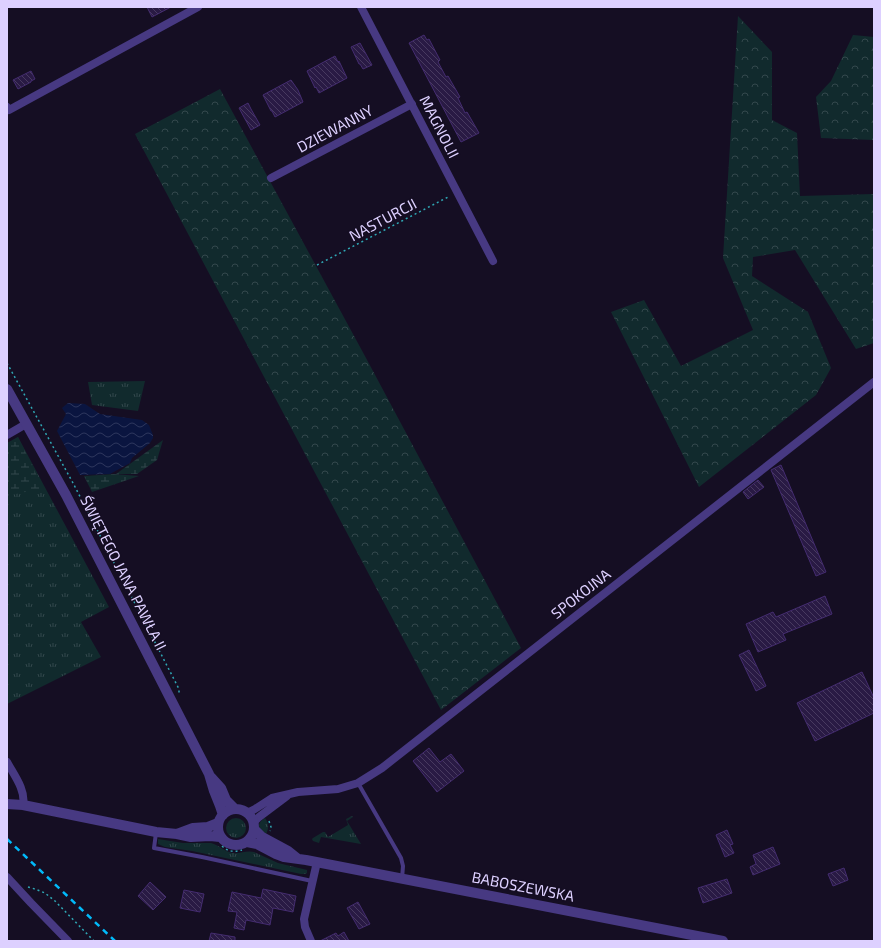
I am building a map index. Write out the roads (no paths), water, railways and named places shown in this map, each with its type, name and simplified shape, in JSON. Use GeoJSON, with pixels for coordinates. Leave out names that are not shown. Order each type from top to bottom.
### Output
{"type":"FeatureCollection","features":[{"type":"Feature","properties":{"kind":"street"},"geometry":{"type":"LineString","coordinates":[[8,108],[198,7]]}},
{"type":"Feature","properties":{"kind":"street","name":"MAGNOLII"},"geometry":{"type":"LineString","coordinates":[[361,7],[493,261]]}},
{"type":"Feature","properties":{"kind":"street","name":"DZIEWANNY"},"geometry":{"type":"LineString","coordinates":[[271,178],[412,104]]}},
{"type":"Feature","properties":{"kind":"street","name":"SPOKOJNA"},"geometry":{"type":"LineString","coordinates":[[246,813],[272,798],[298,792],[338,789],[358,783],[387,764],[874,382]]}},
{"type":"Feature","properties":{"kind":"street","name":"ŚWIĘTEGO JANA PAWŁA II"},"geometry":{"type":"LineString","coordinates":[[7,389],[69,502],[209,774],[220,806],[221,819]]}},
{"type":"Feature","properties":{"kind":"street"},"geometry":{"type":"LineString","coordinates":[[7,435],[26,424]]}},
{"type":"Feature","properties":{"kind":"street"},"geometry":{"type":"LineString","coordinates":[[7,762],[21,788],[24,797],[23,805]]}},
{"type":"Feature","properties":{"kind":"street","name":"ŚWIĘTEGO JANA PAWŁA II"},"geometry":{"type":"LineString","coordinates":[[209,774],[221,788],[225,798],[235,809]]}},
{"type":"Feature","properties":{"kind":"street","name":"SPOKOJNA"},"geometry":{"type":"LineString","coordinates":[[254,826],[256,819],[289,794]]}},
{"type":"Feature","properties":{"kind":"street"},"geometry":{"type":"LineString","coordinates":[[7,804],[23,805],[156,832],[191,837],[220,837]]}},
{"type":"Feature","properties":{"kind":"street"},"geometry":{"type":"LineString","coordinates":[[177,834],[194,828],[208,826],[221,819],[230,810],[235,809],[246,813],[252,818],[254,826],[251,839],[242,845],[228,844],[220,837],[218,832],[221,819]]}},
{"type":"Feature","properties":{"kind":"street","name":"BABOSZEWSKA"},"geometry":{"type":"LineString","coordinates":[[254,826],[258,834],[288,851],[298,859]]}},
{"type":"Feature","properties":{"kind":"street","name":"BABOSZEWSKA"},"geometry":{"type":"LineString","coordinates":[[247,842],[257,844],[284,857],[317,862],[722,941]]}},
{"type":"Feature","properties":{"kind":"street"},"geometry":{"type":"LineString","coordinates":[[311,941],[304,919],[317,862]]}},
{"type":"Feature","properties":{"kind":"street"},"geometry":{"type":"LineString","coordinates":[[7,877],[68,941]]}},
{"type":"Feature","properties":{"kind":"lane"},"geometry":{"type":"LineString","coordinates":[[358,783],[401,858],[403,866],[402,879]]}},
{"type":"Feature","properties":{"kind":"lane"},"geometry":{"type":"LineString","coordinates":[[156,832],[154,848],[313,881]]}},
{"type":"Feature","properties":{"kind":"water"},"geometry":{"type":"Polygon","coordinates":[[[68,403],[85,404],[100,414],[142,420],[149,425],[153,438],[150,443],[132,458],[130,463],[110,474],[80,475],[57,431],[66,414],[62,408],[68,403]]]}},
{"type":"Feature","properties":{"kind":"railway"},"geometry":{"type":"LineString","coordinates":[[7,839],[115,941]]}}]}
